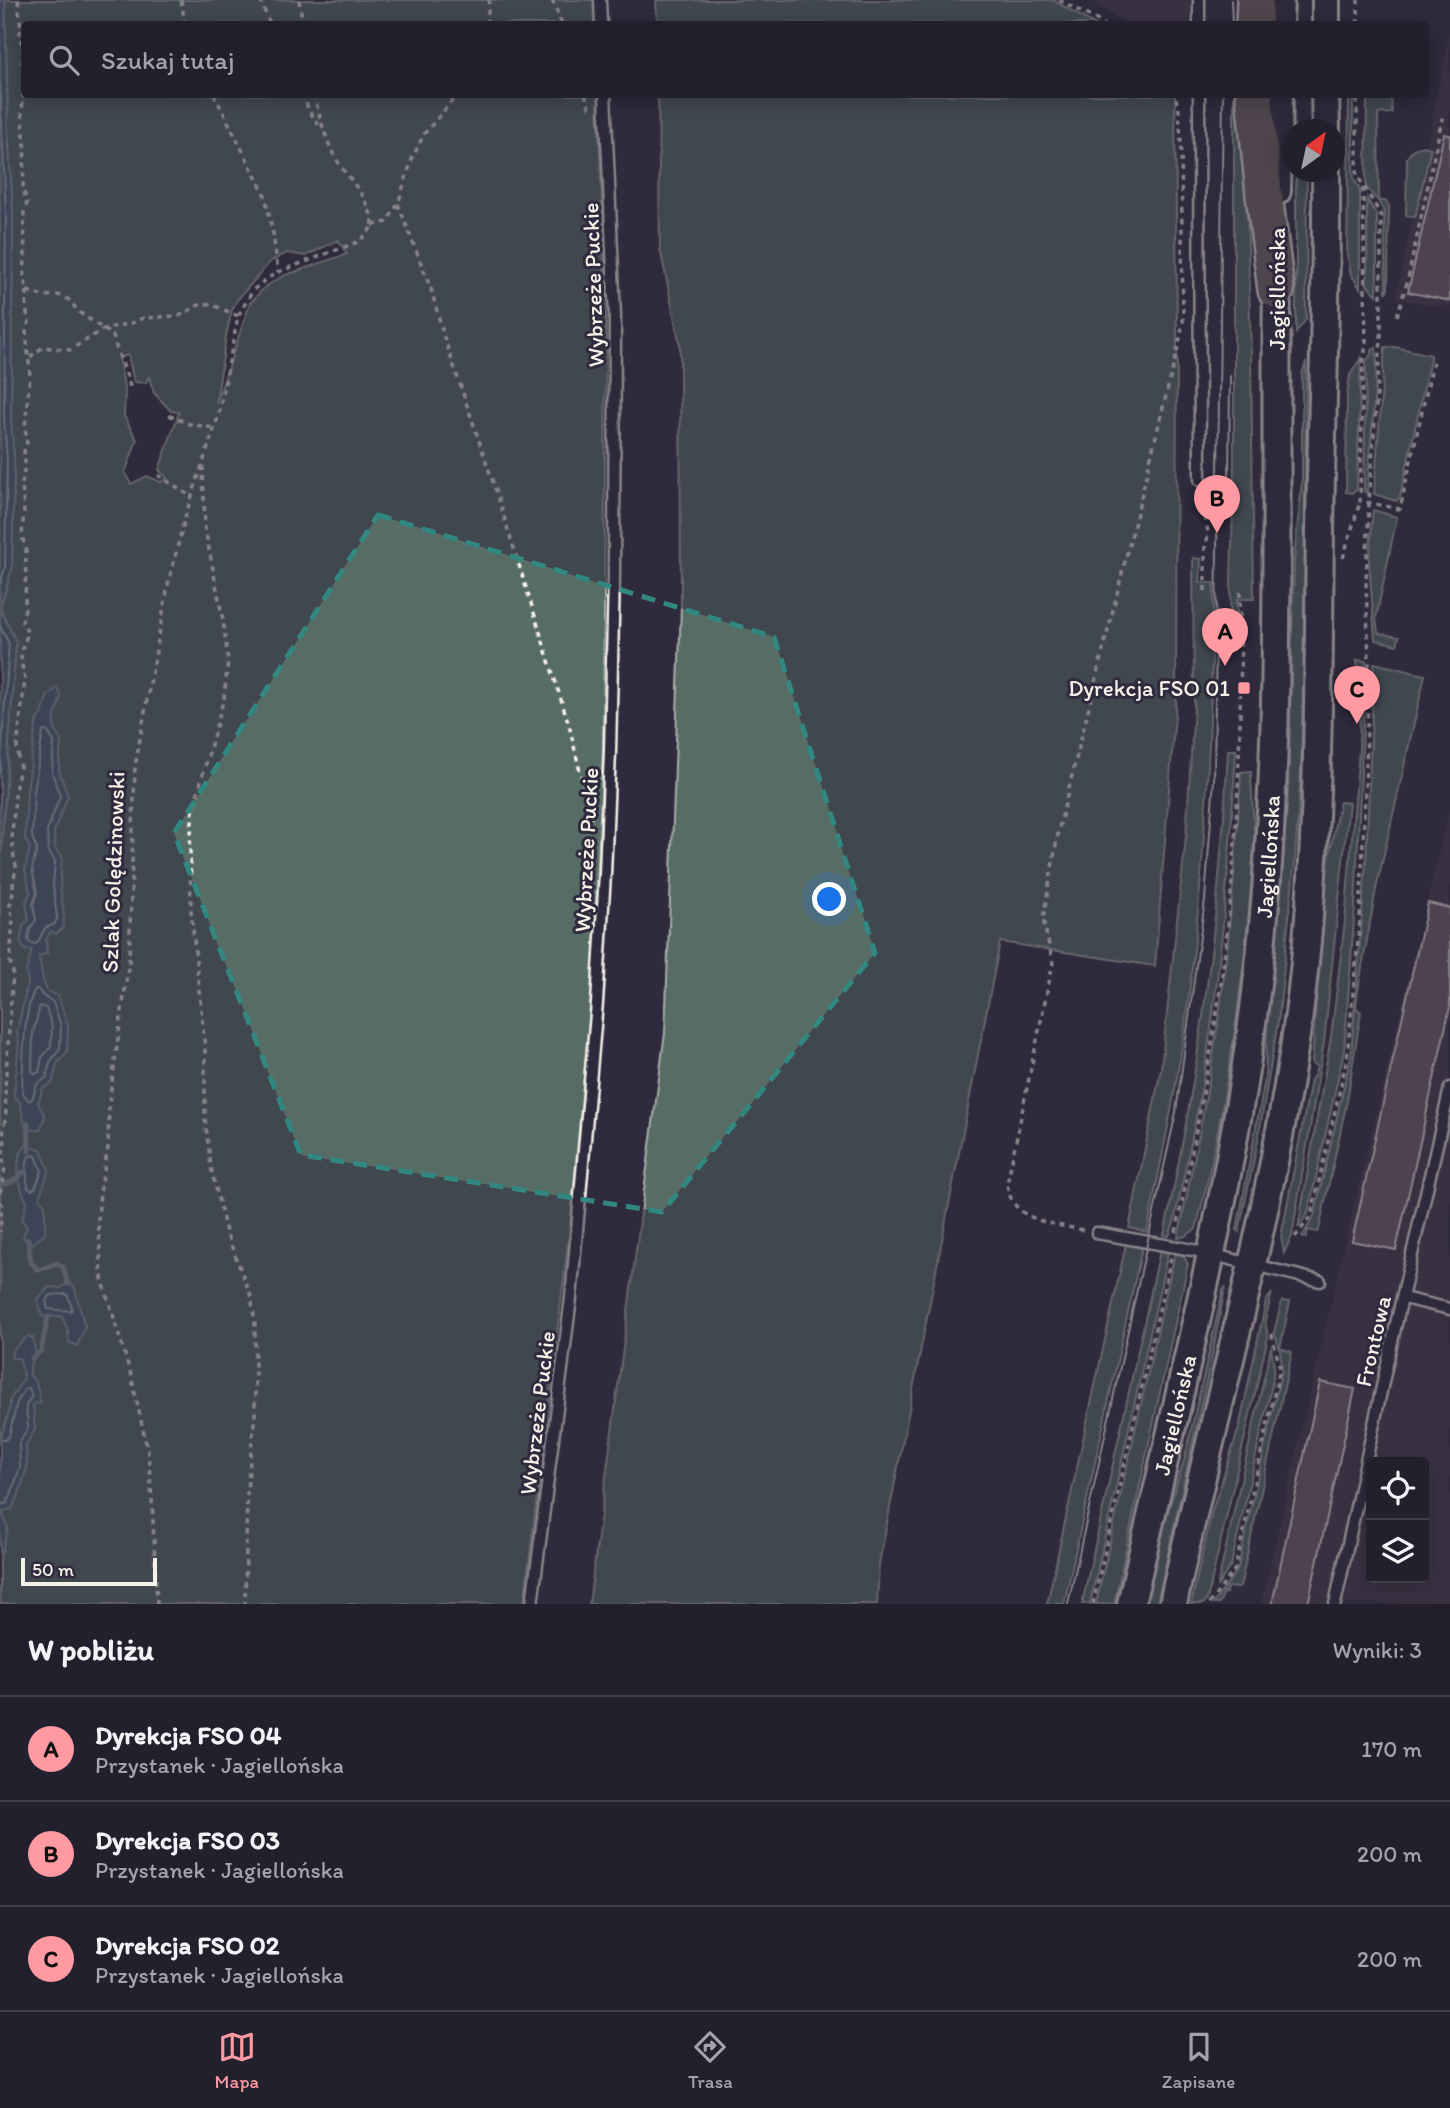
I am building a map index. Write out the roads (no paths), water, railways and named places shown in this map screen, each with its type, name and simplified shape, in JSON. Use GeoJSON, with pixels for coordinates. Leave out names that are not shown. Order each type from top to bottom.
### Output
{"type":"FeatureCollection","features":[{"type":"Feature","properties":{"kind":"highway"},"geometry":{"type":"LineString","coordinates":[[1254,21],[1255,0]]}},
{"type":"Feature","properties":{"kind":"highway"},"geometry":{"type":"LineString","coordinates":[[1254,98],[1276,290]]}},
{"type":"Feature","properties":{"kind":"main road"},"geometry":{"type":"LineString","coordinates":[[1279,21],[1280,0]]}},
{"type":"Feature","properties":{"kind":"main road"},"geometry":{"type":"LineString","coordinates":[[1326,0],[1326,21]]}},
{"type":"Feature","properties":{"kind":"main road","name":"Jagiellońska"},"geometry":{"type":"LineString","coordinates":[[1131,1604],[1210,1254],[1255,1002],[1274,762],[1279,98]]}},
{"type":"Feature","properties":{"kind":"main road"},"geometry":{"type":"LineString","coordinates":[[1325,98],[1325,119]]}},
{"type":"Feature","properties":{"kind":"main road","name":"Jagiellońska"},"geometry":{"type":"LineString","coordinates":[[1174,1604],[1281,1130],[1299,1012],[1316,804],[1326,182]]}},
{"type":"Feature","properties":{"kind":"lane"},"geometry":{"type":"LineString","coordinates":[[600,0],[601,21]]}},
{"type":"Feature","properties":{"kind":"lane"},"geometry":{"type":"LineString","coordinates":[[1199,0],[1199,21]]}},
{"type":"Feature","properties":{"kind":"lane","name":"Wybrzeże Puckie"},"geometry":{"type":"LineString","coordinates":[[532,1604],[571,1298],[597,1003],[605,861],[614,575],[614,316],[605,98]]}},
{"type":"Feature","properties":{"kind":"lane"},"geometry":{"type":"LineString","coordinates":[[1199,98],[1200,480]]}},
{"type":"Feature","properties":{"kind":"lane","name":"Frontowa"},"geometry":{"type":"LineString","coordinates":[[1335,1604],[1450,1088]]}},
{"type":"Feature","properties":{"kind":"lane"},"geometry":{"type":"LineString","coordinates":[[1097,1233],[1173,1246],[1320,1281]]}},
{"type":"Feature","properties":{"kind":"lane"},"geometry":{"type":"LineString","coordinates":[[1403,1298],[1450,1309]]}},
{"type":"Feature","properties":{"kind":"water"},"geometry":{"type":"Polygon","coordinates":[[[0,0],[5,0],[13,214],[11,419],[14,460],[12,569],[0,608],[0,0]]]}},
{"type":"Feature","properties":{"kind":"water"},"geometry":{"type":"Polygon","coordinates":[[[0,608],[16,642],[0,869],[0,608]]]}},
{"type":"Feature","properties":{"kind":"water"},"geometry":{"type":"Polygon","coordinates":[[[57,687],[61,697],[54,727],[61,741],[59,771],[68,796],[54,831],[55,849],[62,857],[60,886],[64,918],[63,928],[56,934],[51,931],[46,940],[47,953],[39,956],[47,991],[58,996],[68,1025],[67,1052],[57,1064],[52,1084],[43,1088],[38,1103],[45,1116],[40,1130],[26,1130],[20,1103],[14,1096],[19,1042],[17,1033],[32,950],[25,950],[20,942],[23,925],[29,920],[26,902],[30,893],[25,869],[30,848],[25,839],[27,791],[37,719],[42,714],[47,697],[57,687]]]}},
{"type":"Feature","properties":{"kind":"water"},"geometry":{"type":"Polygon","coordinates":[[[25,1146],[41,1149],[49,1171],[39,1198],[45,1206],[45,1234],[29,1246],[23,1236],[27,1227],[22,1220],[27,1201],[18,1169],[19,1158],[25,1146]]]}},
{"type":"Feature","properties":{"kind":"water"},"geometry":{"type":"Polygon","coordinates":[[[68,1284],[74,1286],[85,1327],[77,1346],[69,1342],[62,1316],[43,1317],[37,1300],[49,1287],[60,1288],[68,1284]]]}},
{"type":"Feature","properties":{"kind":"water"},"geometry":{"type":"Polygon","coordinates":[[[28,1336],[33,1338],[36,1356],[30,1365],[30,1376],[36,1382],[41,1403],[33,1404],[35,1430],[26,1444],[27,1467],[18,1497],[12,1509],[2,1512],[8,1528],[0,1559],[0,1441],[10,1400],[24,1378],[20,1359],[11,1357],[13,1350],[28,1336]]]}},
{"type":"Feature","properties":{"kind":"waterway"},"geometry":{"type":"LineString","coordinates":[[28,1123],[29,1151]]}},
{"type":"Feature","properties":{"kind":"waterway"},"geometry":{"type":"LineString","coordinates":[[0,1184],[13,1181],[23,1172]]}},
{"type":"Feature","properties":{"kind":"waterway"},"geometry":{"type":"LineString","coordinates":[[28,1239],[31,1262],[38,1270],[57,1263],[63,1267],[68,1284]]}},
{"type":"Feature","properties":{"kind":"waterway"},"geometry":{"type":"LineString","coordinates":[[32,1358],[41,1351],[48,1317]]}},
{"type":"Feature","properties":{"kind":"tram line"},"geometry":{"type":"LineString","coordinates":[[1231,0],[1232,21]]}},
{"type":"Feature","properties":{"kind":"tram line"},"geometry":{"type":"LineString","coordinates":[[1068,1604],[1176,1112],[1205,900],[1214,779],[1223,98]]}},
{"type":"Feature","properties":{"kind":"tram line"},"geometry":{"type":"LineString","coordinates":[[1229,480],[1230,375]]}},
{"type":"Feature","properties":{"kind":"place","name":"Dyrekcja FSO 03"},"geometry":{"type":"Point","coordinates":[1217,533]}},
{"type":"Feature","properties":{"kind":"place","name":"Dyrekcja FSO 04"},"geometry":{"type":"Point","coordinates":[1225,666]}},
{"type":"Feature","properties":{"kind":"place","name":"Dyrekcja FSO 01"},"geometry":{"type":"Point","coordinates":[1244,688]}},
{"type":"Feature","properties":{"kind":"place","name":"Dyrekcja FSO 02"},"geometry":{"type":"Point","coordinates":[1357,724]}}]}
